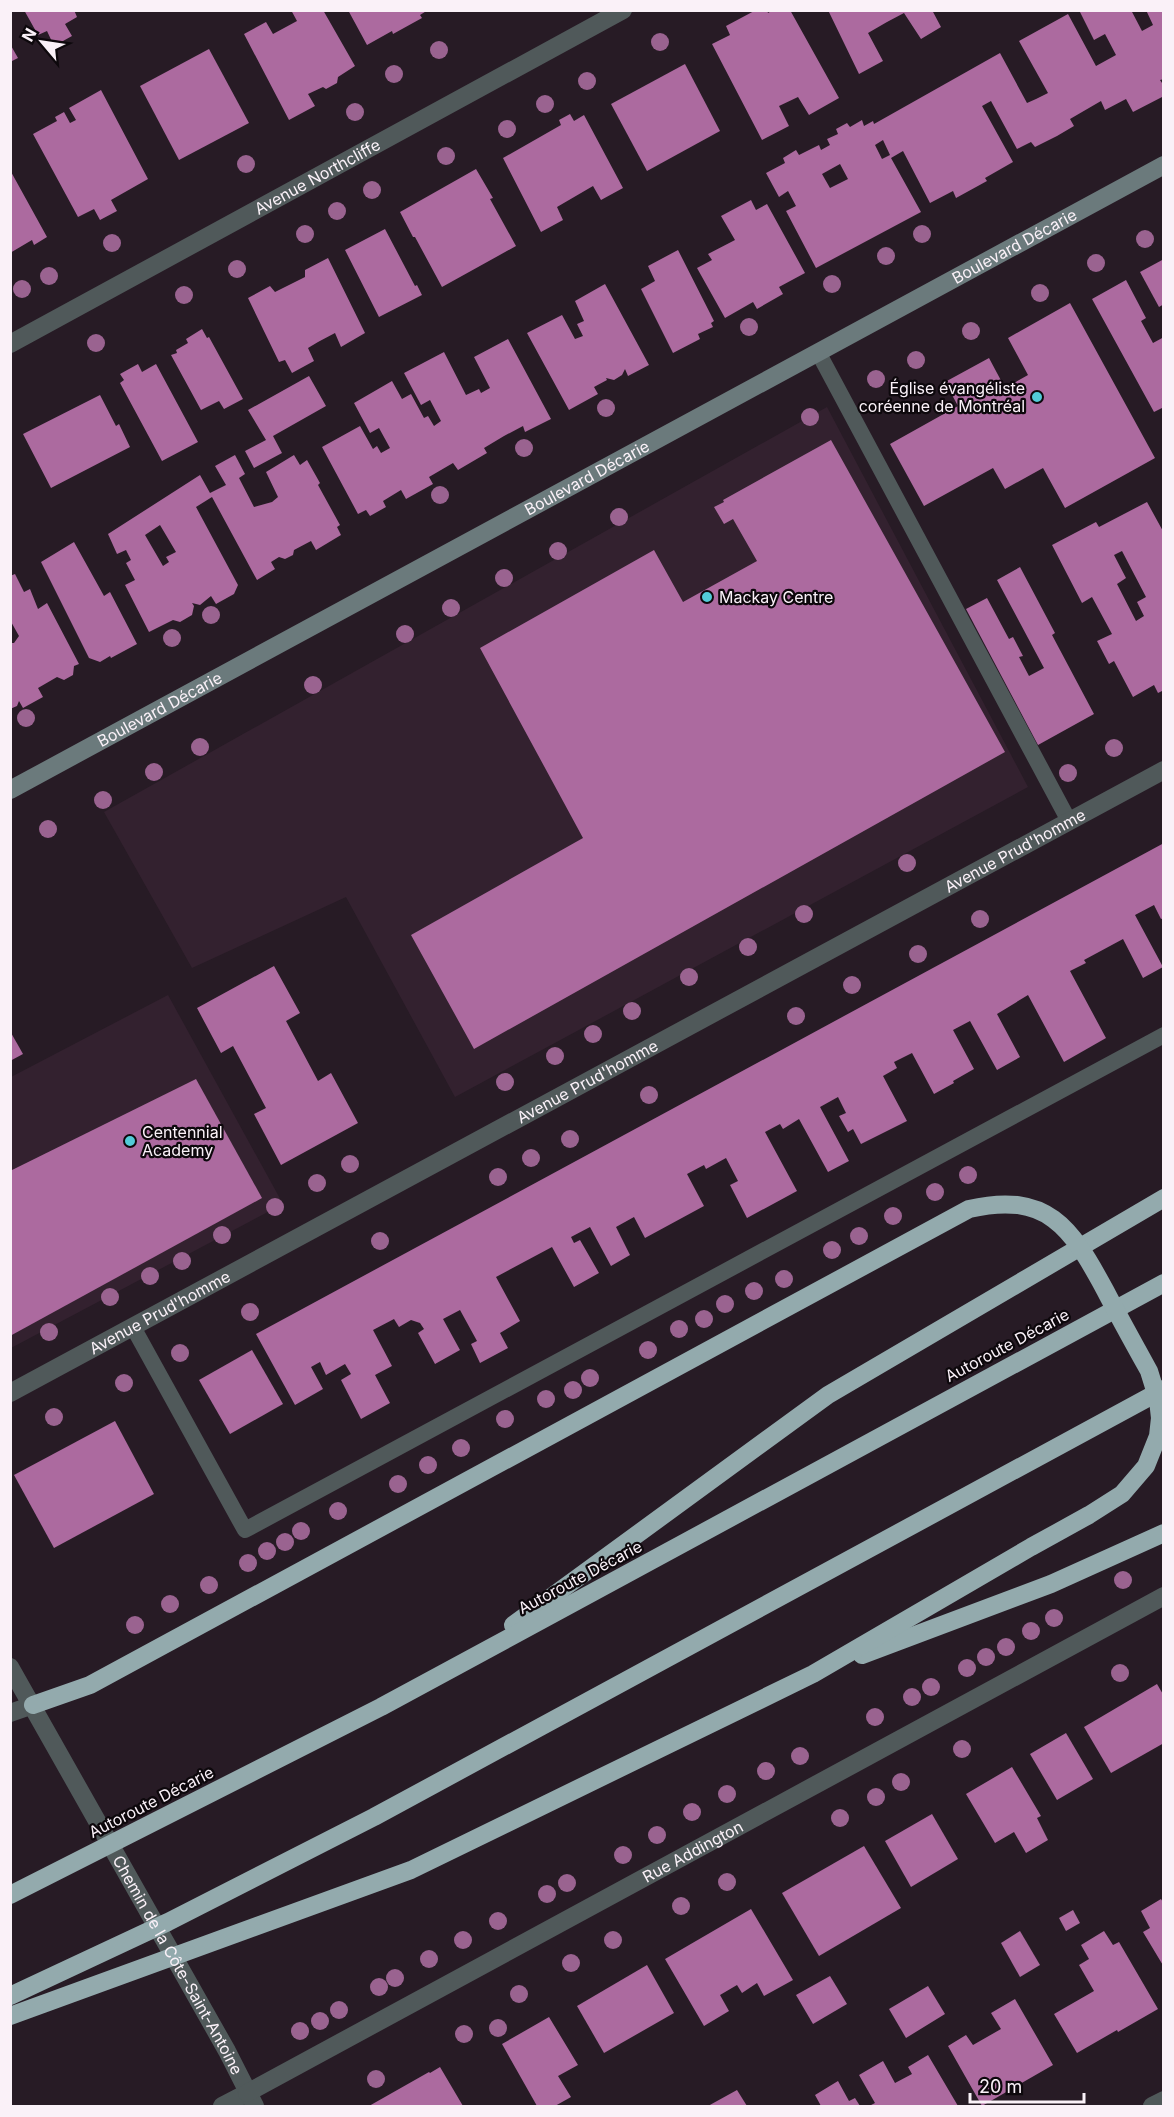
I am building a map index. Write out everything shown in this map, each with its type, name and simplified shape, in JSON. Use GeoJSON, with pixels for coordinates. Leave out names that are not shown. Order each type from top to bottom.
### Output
{"type":"FeatureCollection","features":[{"type":"Feature","properties":{"kind":"highway"},"geometry":{"type":"LineString","coordinates":[[456,1666],[828,1395],[1164,1198]]}},
{"type":"Feature","properties":{"kind":"highway"},"geometry":{"type":"LineString","coordinates":[[10,2016],[411,1870],[813,1674],[1109,1503],[1135,1481],[1146,1466],[1154,1449],[1160,1418],[1158,1400],[1149,1371],[1088,1258],[1068,1231],[1054,1219],[1018,1205],[988,1205],[969,1209],[90,1685],[33,1705]]}},
{"type":"Feature","properties":{"kind":"highway","name":"Autoroute Décarie"},"geometry":{"type":"LineString","coordinates":[[10,1894],[297,1751],[1164,1283]]}},
{"type":"Feature","properties":{"kind":"highway"},"geometry":{"type":"LineString","coordinates":[[10,1996],[168,1922],[374,1817],[1164,1389]]}},
{"type":"Feature","properties":{"kind":"highway"},"geometry":{"type":"LineString","coordinates":[[813,1674],[1051,1584],[1164,1533]]}},
{"type":"Feature","properties":{"kind":"main road","name":"Boulevard Décarie"},"geometry":{"type":"LineString","coordinates":[[10,790],[1164,165]]}},
{"type":"Feature","properties":{"kind":"street","name":"Avenue Northcliffe"},"geometry":{"type":"LineString","coordinates":[[10,344],[623,10]]}},
{"type":"Feature","properties":{"kind":"street","name":"Avenue Prud'homme"},"geometry":{"type":"LineString","coordinates":[[10,1393],[1164,770]]}},
{"type":"Feature","properties":{"kind":"street","name":"Rue Addington"},"geometry":{"type":"LineString","coordinates":[[222,2106],[251,2100],[1164,1596]]}},
{"type":"Feature","properties":{"kind":"street","name":"Chemin de la Côte-Saint-Antoine"},"geometry":{"type":"LineString","coordinates":[[10,1666],[227,2051],[251,2100]]}},
{"type":"Feature","properties":{"kind":"street"},"geometry":{"type":"LineString","coordinates":[[10,1713],[33,1705]]}},
{"type":"Feature","properties":{"kind":"street"},"geometry":{"type":"LineString","coordinates":[[1152,2106],[1164,2100]]}},
{"type":"Feature","properties":{"kind":"lane"},"geometry":{"type":"LineString","coordinates":[[818,352],[1069,821]]}},
{"type":"Feature","properties":{"kind":"lane"},"geometry":{"type":"LineString","coordinates":[[133,1327],[244,1530],[1164,1035]]}},
{"type":"Feature","properties":{"kind":"shaded area","name":"Mackay Centre"},"geometry":{"type":"Polygon","coordinates":[[[827,407],[1028,787],[455,1097],[346,897],[192,968],[104,812],[827,407]]]}},
{"type":"Feature","properties":{"kind":"shaded area","name":"Centennial Academy"},"geometry":{"type":"Polygon","coordinates":[[[168,995],[283,1204],[11,1348],[11,1077],[168,995]]]}},
{"type":"Feature","properties":{"kind":"building"},"geometry":{"type":"Polygon","coordinates":[[[24,10],[74,10],[77,17],[65,24],[72,36],[54,46],[47,31],[38,35],[24,10]]]}},
{"type":"Feature","properties":{"kind":"building"},"geometry":{"type":"Polygon","coordinates":[[[291,10],[323,10],[355,66],[338,77],[337,83],[308,94],[315,106],[289,120],[244,34],[266,22],[273,34],[297,21],[291,10]]]}},
{"type":"Feature","properties":{"kind":"building"},"geometry":{"type":"Polygon","coordinates":[[[348,10],[428,10],[420,15],[422,18],[367,45],[348,10]]]}},
{"type":"Feature","properties":{"kind":"building"},"geometry":{"type":"Polygon","coordinates":[[[756,10],[767,10],[768,13],[773,10],[790,10],[839,98],[809,115],[798,97],[779,106],[789,126],[762,140],[712,44],[730,35],[726,26],[756,10]]]}},
{"type":"Feature","properties":{"kind":"building"},"geometry":{"type":"Polygon","coordinates":[[[828,10],[932,10],[941,27],[921,39],[904,13],[887,22],[868,33],[883,61],[859,74],[828,10]]]}},
{"type":"Feature","properties":{"kind":"building"},"geometry":{"type":"Polygon","coordinates":[[[1083,10],[1131,10],[1142,31],[1153,25],[1146,10],[1164,10],[1164,79],[1160,80],[1164,86],[1164,96],[1133,112],[1126,99],[1105,110],[1101,101],[1070,119],[1074,126],[1057,136],[1035,147],[1031,142],[1017,149],[991,101],[982,106],[1013,162],[985,178],[987,181],[956,198],[953,191],[930,203],[903,151],[891,158],[921,212],[816,268],[786,211],[796,206],[788,191],[779,197],[766,173],[785,163],[783,158],[796,150],[799,155],[819,145],[821,150],[830,145],[827,139],[838,134],[836,129],[847,123],[850,127],[862,120],[864,126],[873,121],[874,124],[1000,53],[1027,103],[1048,93],[1019,41],[1068,14],[1096,66],[1116,55],[1105,34],[1094,40],[1080,12],[1083,10]],[[883,140],[875,145],[882,159],[890,155],[883,140]],[[840,164],[822,174],[830,188],[848,179],[840,164]]]}},
{"type":"Feature","properties":{"kind":"building"},"geometry":{"type":"Polygon","coordinates":[[[10,44],[18,58],[10,62],[10,44]]]}},
{"type":"Feature","properties":{"kind":"building"},"geometry":{"type":"Polygon","coordinates":[[[209,49],[249,123],[179,160],[140,86],[209,49]]]}},
{"type":"Feature","properties":{"kind":"building"},"geometry":{"type":"Polygon","coordinates":[[[685,64],[720,131],[647,171],[611,104],[685,64]]]}},
{"type":"Feature","properties":{"kind":"building"},"geometry":{"type":"Polygon","coordinates":[[[101,90],[148,179],[111,200],[117,211],[100,220],[94,209],[78,217],[33,134],[57,121],[55,117],[64,112],[70,123],[76,120],[69,108],[101,90]]]}},
{"type":"Feature","properties":{"kind":"building"},"geometry":{"type":"Polygon","coordinates":[[[570,114],[574,121],[584,115],[623,188],[601,200],[593,186],[557,207],[563,220],[541,232],[503,158],[561,125],[559,120],[570,114]]]}},
{"type":"Feature","properties":{"kind":"building"},"geometry":{"type":"Polygon","coordinates":[[[476,169],[516,246],[442,287],[400,212],[476,169]]]}},
{"type":"Feature","properties":{"kind":"building"},"geometry":{"type":"Polygon","coordinates":[[[10,170],[47,237],[34,245],[32,240],[10,253],[10,170]]]}},
{"type":"Feature","properties":{"kind":"building"},"geometry":{"type":"Polygon","coordinates":[[[751,200],[756,210],[767,204],[805,273],[779,287],[783,294],[757,309],[753,302],[725,318],[697,268],[712,260],[708,254],[735,240],[721,216],[751,200]]]}},
{"type":"Feature","properties":{"kind":"building"},"geometry":{"type":"Polygon","coordinates":[[[385,229],[422,295],[379,317],[345,250],[385,229]]]}},
{"type":"Feature","properties":{"kind":"building"},"geometry":{"type":"Polygon","coordinates":[[[678,250],[714,321],[711,323],[713,327],[698,334],[700,339],[673,353],[641,289],[655,281],[648,266],[678,250]]]}},
{"type":"Feature","properties":{"kind":"building"},"geometry":{"type":"Polygon","coordinates":[[[328,258],[365,333],[341,347],[335,333],[318,342],[308,348],[314,361],[292,373],[285,360],[279,362],[248,298],[270,286],[275,292],[305,277],[305,270],[328,258]]]}},
{"type":"Feature","properties":{"kind":"building"},"geometry":{"type":"Polygon","coordinates":[[[1164,259],[1164,304],[1159,307],[1140,272],[1164,259]]]}},
{"type":"Feature","properties":{"kind":"building"},"geometry":{"type":"Polygon","coordinates":[[[1126,280],[1146,318],[1141,321],[1153,343],[1164,337],[1164,407],[1154,412],[1092,299],[1126,280]]]}},
{"type":"Feature","properties":{"kind":"building"},"geometry":{"type":"Polygon","coordinates":[[[605,284],[649,365],[628,376],[625,369],[622,375],[614,380],[606,378],[607,380],[594,387],[598,394],[569,410],[527,333],[562,315],[575,339],[583,336],[577,324],[584,321],[575,301],[605,284]]]}},
{"type":"Feature","properties":{"kind":"building","name":"Église évangéliste coréenne de Montréal"},"geometry":{"type":"Polygon","coordinates":[[[1070,303],[1155,458],[1065,508],[1043,468],[1005,489],[993,468],[924,506],[890,444],[958,406],[945,382],[989,358],[1005,388],[1028,375],[1008,338],[1070,303]]]}},
{"type":"Feature","properties":{"kind":"building"},"geometry":{"type":"Polygon","coordinates":[[[202,329],[207,338],[209,337],[243,399],[224,409],[219,401],[201,410],[171,355],[177,353],[176,350],[188,343],[186,339],[202,329]]]}},
{"type":"Feature","properties":{"kind":"building"},"geometry":{"type":"Polygon","coordinates":[[[508,339],[551,419],[525,432],[523,426],[504,436],[484,448],[487,453],[458,470],[453,463],[429,477],[433,484],[406,499],[401,490],[383,501],[386,507],[370,516],[366,510],[358,514],[322,447],[360,426],[373,449],[377,446],[381,453],[390,448],[379,428],[370,433],[354,403],[392,381],[402,399],[411,394],[424,418],[428,416],[434,426],[441,421],[430,400],[421,405],[404,373],[444,352],[466,395],[479,389],[481,393],[490,388],[474,357],[508,339]]]}},
{"type":"Feature","properties":{"kind":"building"},"geometry":{"type":"Polygon","coordinates":[[[138,364],[142,372],[156,364],[198,442],[162,461],[120,383],[124,380],[120,374],[138,364]]]}},
{"type":"Feature","properties":{"kind":"building"},"geometry":{"type":"Polygon","coordinates":[[[309,376],[326,406],[273,436],[282,453],[254,468],[245,451],[266,440],[248,410],[309,376]]]}},
{"type":"Feature","properties":{"kind":"building"},"geometry":{"type":"Polygon","coordinates":[[[100,395],[116,426],[119,424],[130,447],[51,488],[23,434],[100,395]]]}},
{"type":"Feature","properties":{"kind":"building","name":"Mackay Centre"},"geometry":{"type":"Polygon","coordinates":[[[831,440],[1005,752],[474,1049],[411,935],[583,838],[480,648],[654,550],[683,602],[757,561],[733,519],[724,524],[714,507],[831,440]]]}},
{"type":"Feature","properties":{"kind":"building"},"geometry":{"type":"Polygon","coordinates":[[[235,455],[245,474],[239,478],[254,507],[272,502],[278,497],[266,472],[294,455],[300,465],[307,460],[340,525],[337,527],[341,535],[316,550],[311,541],[294,550],[293,555],[285,559],[279,557],[271,562],[275,569],[257,580],[212,497],[196,507],[238,585],[234,594],[216,604],[211,596],[200,605],[192,603],[194,606],[192,615],[180,622],[173,620],[149,632],[125,585],[135,580],[126,563],[131,560],[126,550],[117,554],[108,534],[200,475],[210,493],[226,485],[215,466],[235,455]],[[160,525],[145,535],[163,566],[169,562],[166,557],[176,552],[160,525]]]}},
{"type":"Feature","properties":{"kind":"building"},"geometry":{"type":"Polygon","coordinates":[[[1147,502],[1164,533],[1164,690],[1158,693],[1154,685],[1133,697],[1114,661],[1109,664],[1097,641],[1112,634],[1092,597],[1082,603],[1052,545],[1096,522],[1099,527],[1147,502]],[[1122,551],[1114,555],[1126,578],[1117,584],[1136,621],[1144,616],[1137,602],[1146,597],[1122,551]]]}},
{"type":"Feature","properties":{"kind":"building"},"geometry":{"type":"Polygon","coordinates":[[[74,542],[104,596],[110,592],[137,644],[100,662],[89,658],[41,562],[74,542]]]}},
{"type":"Feature","properties":{"kind":"building"},"geometry":{"type":"Polygon","coordinates":[[[1020,567],[1055,633],[1052,635],[1094,714],[1038,745],[966,609],[987,598],[1009,639],[1013,637],[1023,656],[1019,657],[1029,676],[1044,668],[997,580],[1020,567]]]}},
{"type":"Feature","properties":{"kind":"building"},"geometry":{"type":"Polygon","coordinates":[[[15,574],[24,592],[30,589],[38,609],[47,603],[79,664],[74,666],[73,675],[64,680],[57,677],[38,688],[43,697],[23,708],[19,701],[17,706],[10,709],[10,643],[14,643],[19,636],[10,620],[10,576],[15,574]]]}},
{"type":"Feature","properties":{"kind":"building"},"geometry":{"type":"Polygon","coordinates":[[[1164,843],[1164,918],[1161,919],[1154,905],[1135,915],[1163,967],[1143,978],[1123,939],[1084,960],[1086,963],[1070,971],[1106,1038],[1064,1062],[1028,995],[997,1014],[1020,1057],[997,1070],[970,1021],[953,1030],[974,1069],[953,1081],[954,1083],[934,1094],[912,1053],[894,1062],[897,1068],[883,1076],[907,1121],[861,1144],[853,1129],[848,1132],[839,1116],[846,1113],[838,1097],[820,1107],[849,1161],[828,1172],[799,1119],[783,1129],[780,1124],[765,1132],[797,1191],[747,1218],[730,1185],[738,1181],[726,1158],[706,1169],[704,1165],[687,1174],[704,1206],[645,1238],[634,1217],[616,1227],[630,1255],[611,1266],[590,1227],[571,1237],[574,1243],[580,1240],[599,1273],[574,1287],[552,1247],[496,1277],[520,1321],[500,1333],[508,1348],[480,1363],[471,1344],[477,1341],[460,1310],[443,1319],[460,1350],[435,1364],[418,1333],[424,1329],[420,1323],[411,1320],[399,1327],[394,1319],[373,1330],[392,1366],[375,1375],[390,1403],[361,1419],[341,1380],[351,1374],[345,1364],[326,1375],[320,1362],[311,1367],[323,1389],[295,1405],[256,1334],[1164,843]]]}},
{"type":"Feature","properties":{"kind":"building"},"geometry":{"type":"Polygon","coordinates":[[[274,966],[300,1013],[286,1021],[318,1081],[331,1073],[358,1123],[281,1165],[254,1114],[266,1108],[233,1046],[221,1053],[197,1008],[274,966]]]}},
{"type":"Feature","properties":{"kind":"building"},"geometry":{"type":"Polygon","coordinates":[[[10,1031],[23,1054],[10,1061],[10,1031]]]}},
{"type":"Feature","properties":{"kind":"building"},"geometry":{"type":"Polygon","coordinates":[[[196,1079],[262,1198],[10,1336],[10,1171],[196,1079]]]}},
{"type":"Feature","properties":{"kind":"building"},"geometry":{"type":"Polygon","coordinates":[[[252,1350],[283,1404],[230,1434],[199,1380],[252,1350]]]}},
{"type":"Feature","properties":{"kind":"building"},"geometry":{"type":"Polygon","coordinates":[[[115,1421],[154,1494],[54,1548],[14,1475],[115,1421]]]}},
{"type":"Feature","properties":{"kind":"building"},"geometry":{"type":"Polygon","coordinates":[[[1157,1684],[1164,1696],[1164,1743],[1111,1773],[1084,1727],[1157,1684]]]}},
{"type":"Feature","properties":{"kind":"building"},"geometry":{"type":"Polygon","coordinates":[[[1066,1733],[1093,1779],[1057,1800],[1030,1754],[1066,1733]]]}},
{"type":"Feature","properties":{"kind":"building"},"geometry":{"type":"Polygon","coordinates":[[[1012,1767],[1041,1816],[1037,1818],[1048,1840],[1026,1853],[1014,1832],[995,1843],[966,1794],[1012,1767]]]}},
{"type":"Feature","properties":{"kind":"building"},"geometry":{"type":"Polygon","coordinates":[[[932,1814],[958,1859],[911,1887],[885,1841],[932,1814]]]}},
{"type":"Feature","properties":{"kind":"building"},"geometry":{"type":"Polygon","coordinates":[[[864,1846],[901,1908],[819,1956],[782,1893],[864,1846]]]}},
{"type":"Feature","properties":{"kind":"building"},"geometry":{"type":"Polygon","coordinates":[[[1161,1899],[1164,1904],[1164,1967],[1143,1932],[1150,1928],[1141,1911],[1161,1899]]]}},
{"type":"Feature","properties":{"kind":"building"},"geometry":{"type":"Polygon","coordinates":[[[751,1909],[793,1980],[764,1996],[757,1983],[742,1993],[737,1985],[720,1995],[729,2011],[704,2026],[665,1959],[751,1909]]]}},
{"type":"Feature","properties":{"kind":"building"},"geometry":{"type":"Polygon","coordinates":[[[1073,1910],[1080,1923],[1066,1931],[1059,1918],[1073,1910]]]}},
{"type":"Feature","properties":{"kind":"building"},"geometry":{"type":"Polygon","coordinates":[[[1020,1931],[1040,1965],[1020,1977],[1001,1943],[1020,1931]]]}},
{"type":"Feature","properties":{"kind":"building"},"geometry":{"type":"Polygon","coordinates":[[[1104,1931],[1113,1945],[1119,1942],[1158,2009],[1077,2053],[1054,2014],[1094,1991],[1079,1965],[1089,1959],[1081,1945],[1104,1931]]]}},
{"type":"Feature","properties":{"kind":"building"},"geometry":{"type":"Polygon","coordinates":[[[647,1965],[674,2013],[604,2053],[577,2006],[647,1965]]]}},
{"type":"Feature","properties":{"kind":"building"},"geometry":{"type":"Polygon","coordinates":[[[830,1976],[847,2004],[813,2024],[796,1995],[830,1976]]]}},
{"type":"Feature","properties":{"kind":"building"},"geometry":{"type":"Polygon","coordinates":[[[928,1986],[945,2014],[906,2038],[889,2009],[928,1986]]]}},
{"type":"Feature","properties":{"kind":"building"},"geometry":{"type":"Polygon","coordinates":[[[1015,1999],[1053,2065],[982,2106],[948,2046],[966,2035],[973,2045],[1001,2029],[991,2013],[1015,1999]]]}},
{"type":"Feature","properties":{"kind":"building"},"geometry":{"type":"Polygon","coordinates":[[[549,2017],[578,2065],[558,2076],[571,2097],[555,2106],[537,2106],[502,2044],[549,2017]]]}},
{"type":"Feature","properties":{"kind":"building"},"geometry":{"type":"Polygon","coordinates":[[[928,2055],[958,2106],[869,2106],[875,2103],[859,2075],[883,2061],[895,2083],[912,2074],[908,2067],[928,2055]]]}},
{"type":"Feature","properties":{"kind":"building"},"geometry":{"type":"Polygon","coordinates":[[[440,2067],[463,2106],[369,2106],[429,2072],[440,2067]]]}},
{"type":"Feature","properties":{"kind":"building"},"geometry":{"type":"Polygon","coordinates":[[[838,2081],[849,2101],[855,2098],[860,2106],[821,2106],[815,2095],[838,2081]]]}},
{"type":"Feature","properties":{"kind":"building"},"geometry":{"type":"Polygon","coordinates":[[[737,2090],[747,2106],[708,2106],[737,2090]]]}},
{"type":"Feature","properties":{"kind":"place","name":"Église évangéliste coréenne de Montréal"},"geometry":{"type":"Point","coordinates":[1037,397]}},
{"type":"Feature","properties":{"kind":"place","name":"Mackay Centre"},"geometry":{"type":"Point","coordinates":[707,597]}},
{"type":"Feature","properties":{"kind":"place","name":"Centennial Academy"},"geometry":{"type":"Point","coordinates":[130,1141]}}]}
